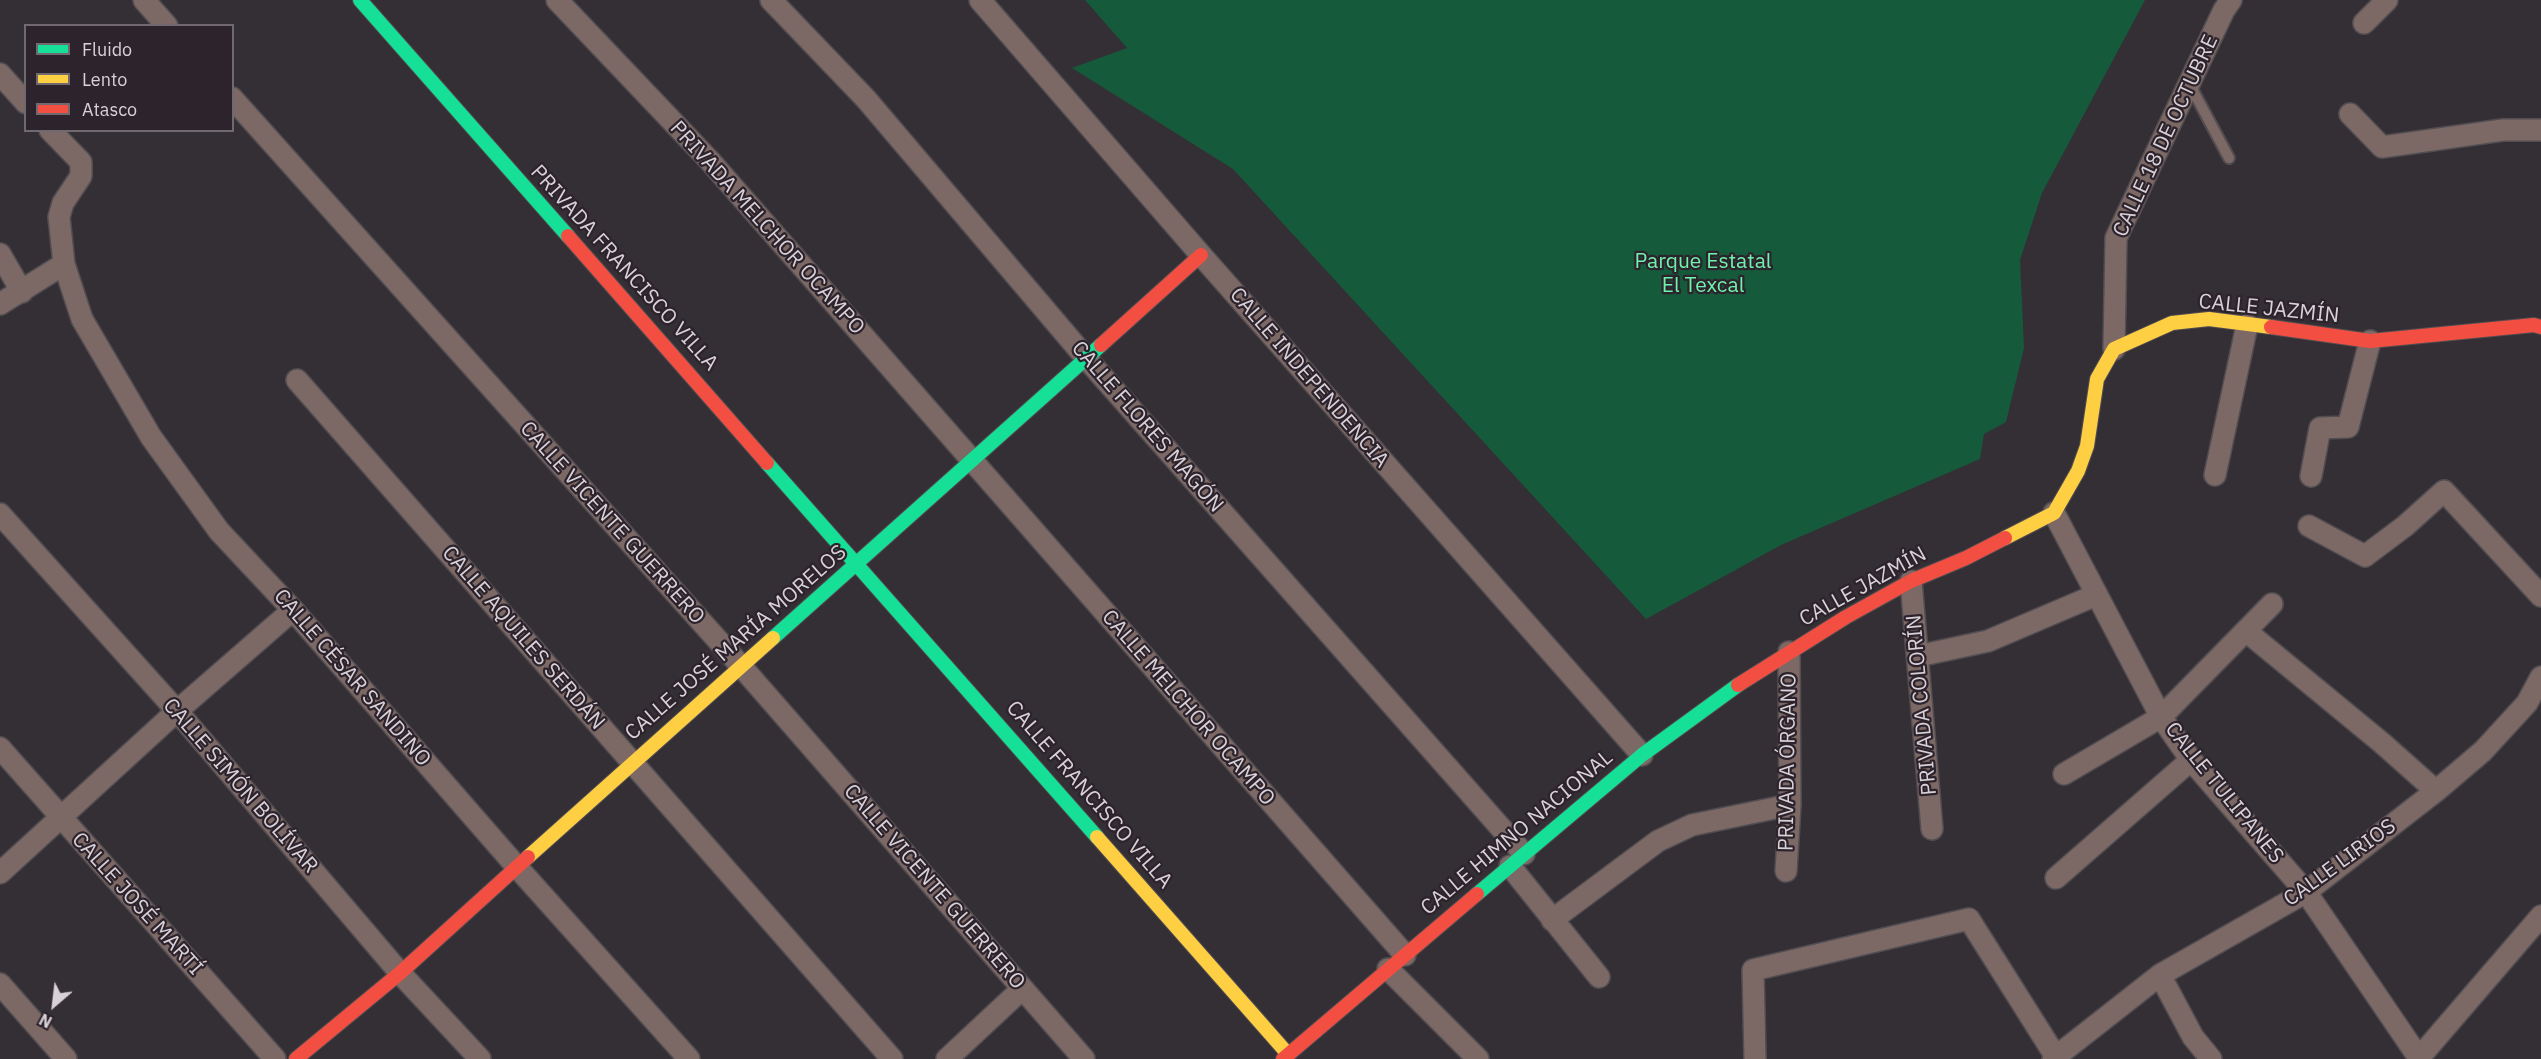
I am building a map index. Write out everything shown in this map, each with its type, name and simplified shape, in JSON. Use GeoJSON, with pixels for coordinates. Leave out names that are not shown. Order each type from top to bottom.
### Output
{"type":"FeatureCollection","features":[{"type":"Feature","properties":{"kind":"street"},"geometry":{"type":"LineString","coordinates":[[144,0],[165,24]]}},
{"type":"Feature","properties":{"kind":"street","name":"PRIVADA FRANCISCO VILLA"},"geometry":{"type":"LineString","coordinates":[[360,0],[859,564]]}},
{"type":"Feature","properties":{"kind":"street","name":"PRIVADA MELCHOR OCAMPO"},"geometry":{"type":"LineString","coordinates":[[557,0],[710,161],[972,460]]}},
{"type":"Feature","properties":{"kind":"street","name":"CALLE FLORES MAGÓN"},"geometry":{"type":"LineString","coordinates":[[771,0],[866,99],[1517,860],[1552,920],[1599,977]]}},
{"type":"Feature","properties":{"kind":"street","name":"CALLE INDEPENDENCIA"},"geometry":{"type":"LineString","coordinates":[[980,0],[1201,255],[1642,755]]}},
{"type":"Feature","properties":{"kind":"street","name":"CALLE 18 DE OCTUBRE"},"geometry":{"type":"LineString","coordinates":[[2114,349],[2116,238],[2224,10],[2231,0]]}},
{"type":"Feature","properties":{"kind":"street"},"geometry":{"type":"LineString","coordinates":[[2364,23],[2387,0]]}},
{"type":"Feature","properties":{"kind":"street"},"geometry":{"type":"LineString","coordinates":[[0,74],[24,101]]}},
{"type":"Feature","properties":{"kind":"street","name":"CALLE VICENTE GUERRERO"},"geometry":{"type":"LineString","coordinates":[[234,100],[741,666],[1084,1059]]}},
{"type":"Feature","properties":{"kind":"street"},"geometry":{"type":"LineString","coordinates":[[2350,114],[2382,147],[2503,130],[2541,130]]}},
{"type":"Feature","properties":{"kind":"street","name":"CALLE CÉSAR SANDINO"},"geometry":{"type":"LineString","coordinates":[[52,132],[81,162],[81,176],[63,203],[59,217],[64,264],[82,319],[151,438],[219,531],[293,610],[517,867],[689,1059]]}},
{"type":"Feature","properties":{"kind":"street"},"geometry":{"type":"LineString","coordinates":[[0,254],[22,292]]}},
{"type":"Feature","properties":{"kind":"street","name":"CALLE JOSÉ MARÍA MORELOS"},"geometry":{"type":"LineString","coordinates":[[296,1059],[400,973],[632,762],[859,564],[1201,255]]}},
{"type":"Feature","properties":{"kind":"street"},"geometry":{"type":"LineString","coordinates":[[0,304],[64,264]]}},
{"type":"Feature","properties":{"kind":"street","name":"CALLE JAZMÍN"},"geometry":{"type":"LineString","coordinates":[[2114,349],[2172,323],[2209,319],[2370,341],[2534,325],[2541,327]]}},
{"type":"Feature","properties":{"kind":"street"},"geometry":{"type":"LineString","coordinates":[[2216,475],[2247,325]]}},
{"type":"Feature","properties":{"kind":"street"},"geometry":{"type":"LineString","coordinates":[[2311,476],[2320,428],[2348,427],[2370,341]]}},
{"type":"Feature","properties":{"kind":"street"},"geometry":{"type":"LineString","coordinates":[[2054,513],[2078,471],[2086,446],[2097,379],[2114,349]]}},
{"type":"Feature","properties":{"kind":"street","name":"CALLE AQUILES SERDÁN"},"geometry":{"type":"LineString","coordinates":[[297,380],[892,1059]]}},
{"type":"Feature","properties":{"kind":"street","name":"CALLE MELCHOR OCAMPO"},"geometry":{"type":"LineString","coordinates":[[972,460],[1405,956]]}},
{"type":"Feature","properties":{"kind":"street"},"geometry":{"type":"LineString","coordinates":[[2309,526],[2365,556],[2405,526],[2444,491],[2541,596]]}},
{"type":"Feature","properties":{"kind":"street","name":"CALLE JAZMÍN"},"geometry":{"type":"LineString","coordinates":[[1790,652],[1911,581],[1966,558],[2054,513]]}},
{"type":"Feature","properties":{"kind":"street","name":"CALLE TULIPANES"},"geometry":{"type":"LineString","coordinates":[[2054,513],[2161,717],[2191,760],[2306,892],[2418,1058]]}},
{"type":"Feature","properties":{"kind":"street","name":"CALLE SIMÓN BOLÍVAR"},"geometry":{"type":"LineString","coordinates":[[0,514],[177,711],[400,973],[480,1059]]}},
{"type":"Feature","properties":{"kind":"street","name":"CALLE FRANCISCO VILLA"},"geometry":{"type":"LineString","coordinates":[[859,564],[1286,1057]]}},
{"type":"Feature","properties":{"kind":"street","name":"PRIVADA COLORÍN"},"geometry":{"type":"LineString","coordinates":[[1911,581],[1932,829]]}},
{"type":"Feature","properties":{"kind":"street"},"geometry":{"type":"LineString","coordinates":[[1918,656],[1988,641],[2096,595]]}},
{"type":"Feature","properties":{"kind":"street"},"geometry":{"type":"LineString","coordinates":[[2064,774],[2161,717],[2272,604]]}},
{"type":"Feature","properties":{"kind":"street"},"geometry":{"type":"LineString","coordinates":[[0,873],[177,711],[293,610]]}},
{"type":"Feature","properties":{"kind":"street"},"geometry":{"type":"LineString","coordinates":[[2246,631],[2382,743],[2436,791]]}},
{"type":"Feature","properties":{"kind":"street","name":"CALLE HIMNO NACIONAL"},"geometry":{"type":"LineString","coordinates":[[1286,1057],[1642,755],[1726,692],[1790,652]]}},
{"type":"Feature","properties":{"kind":"street","name":"PRIVADA ÓRGANO"},"geometry":{"type":"LineString","coordinates":[[1786,871],[1790,806],[1790,652]]}},
{"type":"Feature","properties":{"kind":"street","name":"CALLE LIRIOS"},"geometry":{"type":"LineString","coordinates":[[2054,1058],[2160,975],[2306,892],[2436,791],[2534,709],[2541,677]]}},
{"type":"Feature","properties":{"kind":"street","name":"CALLE JOSÉ MARTÍ"},"geometry":{"type":"LineString","coordinates":[[0,748],[275,1059]]}},
{"type":"Feature","properties":{"kind":"street"},"geometry":{"type":"LineString","coordinates":[[2056,878],[2191,760]]}},
{"type":"Feature","properties":{"kind":"street"},"geometry":{"type":"LineString","coordinates":[[1552,920],[1658,841],[1692,825],[1790,806]]}},
{"type":"Feature","properties":{"kind":"street"},"geometry":{"type":"LineString","coordinates":[[2418,1058],[2541,916]]}},
{"type":"Feature","properties":{"kind":"street"},"geometry":{"type":"LineString","coordinates":[[1755,1059],[1754,970],[1969,919],[2054,1058]]}},
{"type":"Feature","properties":{"kind":"street"},"geometry":{"type":"LineString","coordinates":[[1388,969],[1478,1059]]}},
{"type":"Feature","properties":{"kind":"street"},"geometry":{"type":"LineString","coordinates":[[2160,975],[2193,1037],[2211,1059]]}},
{"type":"Feature","properties":{"kind":"street"},"geometry":{"type":"LineString","coordinates":[[0,984],[66,1059]]}},
{"type":"Feature","properties":{"kind":"street"},"geometry":{"type":"LineString","coordinates":[[947,1059],[1022,989]]}},
{"type":"Feature","properties":{"kind":"lane"},"geometry":{"type":"LineString","coordinates":[[2189,83],[2229,158]]}},
{"type":"Feature","properties":{"kind":"green space","name":"Parque Estatal El Texcal"},"geometry":{"type":"Polygon","coordinates":[[[1085,0],[2145,0],[2042,193],[2020,260],[2024,348],[2006,422],[1984,434],[1980,459],[1781,545],[1646,619],[1233,169],[1072,68],[1127,48],[1085,0]]]}},
{"type":"Feature","properties":{"kind":"traffic: fast"},"geometry":{"type":"LineString","coordinates":[[360,0],[568,236]]}},
{"type":"Feature","properties":{"kind":"traffic: fast"},"geometry":{"type":"LineString","coordinates":[[773,638],[1101,345]]}},
{"type":"Feature","properties":{"kind":"traffic: fast"},"geometry":{"type":"LineString","coordinates":[[767,463],[1097,837]]}},
{"type":"Feature","properties":{"kind":"traffic: fast"},"geometry":{"type":"LineString","coordinates":[[1477,894],[1642,755],[1738,685]]}},
{"type":"Feature","properties":{"kind":"traffic: slow"},"geometry":{"type":"LineString","coordinates":[[2005,538],[2054,513],[2078,471],[2087,446],[2097,379],[2114,349],[2172,323],[2209,319],[2271,327]]}},
{"type":"Feature","properties":{"kind":"traffic: slow"},"geometry":{"type":"LineString","coordinates":[[528,857],[773,638]]}},
{"type":"Feature","properties":{"kind":"traffic: slow"},"geometry":{"type":"LineString","coordinates":[[1097,837],[1288,1054]]}},
{"type":"Feature","properties":{"kind":"traffic: jam"},"geometry":{"type":"LineString","coordinates":[[568,236],[767,463]]}},
{"type":"Feature","properties":{"kind":"traffic: jam"},"geometry":{"type":"LineString","coordinates":[[1101,345],[1201,255]]}},
{"type":"Feature","properties":{"kind":"traffic: jam"},"geometry":{"type":"LineString","coordinates":[[2271,327],[2370,341],[2534,325],[2541,327]]}},
{"type":"Feature","properties":{"kind":"traffic: jam"},"geometry":{"type":"LineString","coordinates":[[1738,685],[1846,617],[1911,581],[1966,558],[2005,538]]}},
{"type":"Feature","properties":{"kind":"traffic: jam"},"geometry":{"type":"LineString","coordinates":[[296,1059],[400,973],[528,857]]}},
{"type":"Feature","properties":{"kind":"traffic: jam"},"geometry":{"type":"LineString","coordinates":[[1283,1059],[1477,894]]}}]}
